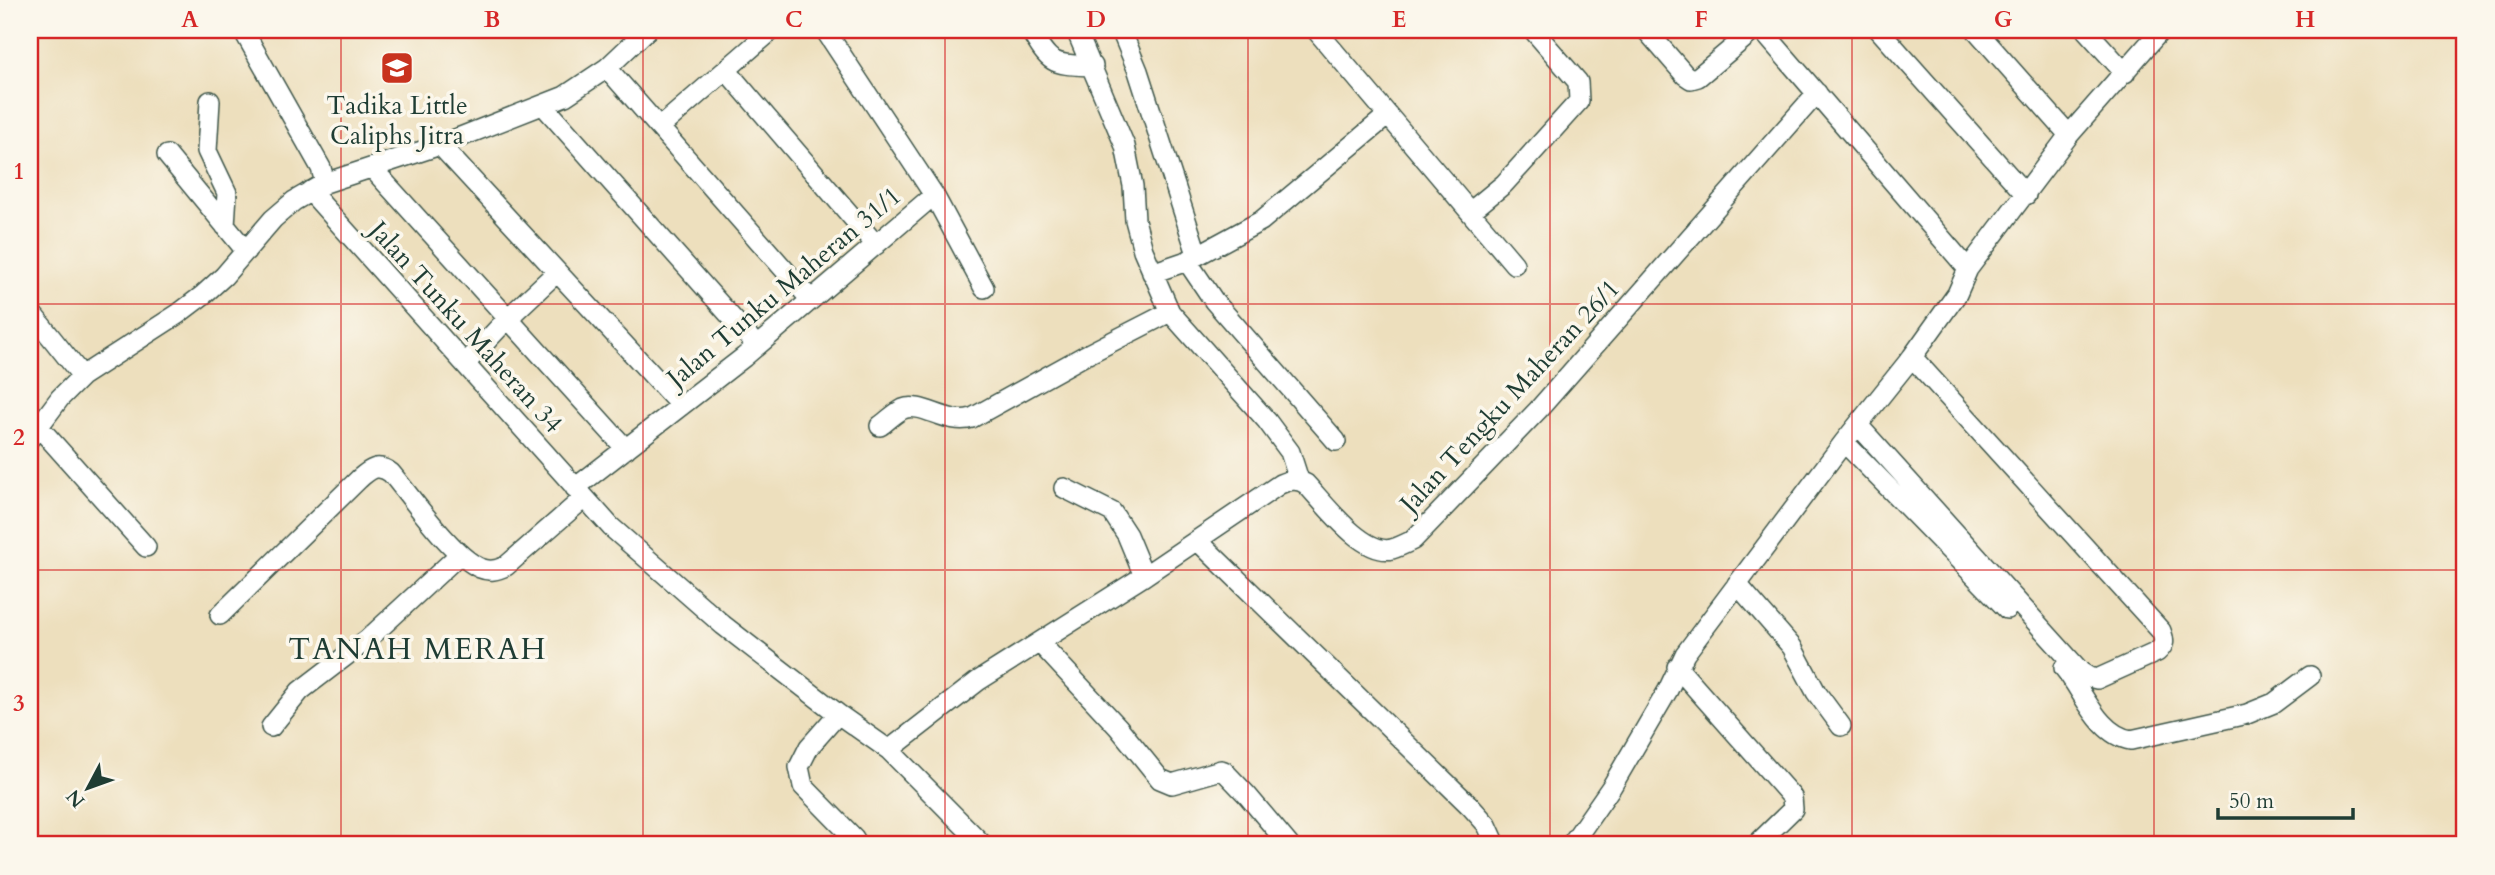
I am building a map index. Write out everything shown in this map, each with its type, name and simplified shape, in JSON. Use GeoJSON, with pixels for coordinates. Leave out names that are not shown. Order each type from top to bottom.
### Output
{"type":"FeatureCollection","features":[{"type":"Feature","properties":{"kind":"street","name":"Jalan Tunku Maheran 34"},"geometry":{"type":"LineString","coordinates":[[243,30],[321,168],[318,187],[465,364],[580,493],[611,527],[723,625],[838,715],[889,750],[984,845]]}},
{"type":"Feature","properties":{"kind":"street"},"geometry":{"type":"LineString","coordinates":[[146,547],[34,432],[60,398],[82,376],[187,307],[217,282],[273,219],[294,201],[318,187],[544,106],[573,91],[607,68],[647,30]]}},
{"type":"Feature","properties":{"kind":"street"},"geometry":{"type":"LineString","coordinates":[[660,127],[772,30]]}},
{"type":"Feature","properties":{"kind":"street","name":"Jalan Tunku Maheran 31/1"},"geometry":{"type":"LineString","coordinates":[[460,554],[478,567],[488,570],[495,571],[506,566],[626,449],[757,346],[934,195],[825,30]]}},
{"type":"Feature","properties":{"kind":"street"},"geometry":{"type":"LineString","coordinates":[[1030,30],[1043,53],[1053,62],[1093,66]]}},
{"type":"Feature","properties":{"kind":"street"},"geometry":{"type":"LineString","coordinates":[[889,750],[978,681],[1144,576],[1280,484],[1299,480],[1290,452],[1267,421],[1170,312],[1143,250],[1135,220],[1133,186],[1125,146],[1076,30]]}},
{"type":"Feature","properties":{"kind":"street"},"geometry":{"type":"LineString","coordinates":[[1121,30],[1138,71],[1192,257],[1214,301],[1336,441]]}},
{"type":"Feature","properties":{"kind":"street"},"geometry":{"type":"LineString","coordinates":[[1316,30],[1514,264]]}},
{"type":"Feature","properties":{"kind":"street"},"geometry":{"type":"LineString","coordinates":[[1470,212],[1504,184],[1579,101],[1578,82],[1533,30]]}},
{"type":"Feature","properties":{"kind":"street"},"geometry":{"type":"LineString","coordinates":[[1646,30],[1691,79],[1698,77],[1754,30]]}},
{"type":"Feature","properties":{"kind":"street"},"geometry":{"type":"LineString","coordinates":[[1762,30],[1968,269]]}},
{"type":"Feature","properties":{"kind":"street"},"geometry":{"type":"LineString","coordinates":[[1879,30],[2026,195]]}},
{"type":"Feature","properties":{"kind":"street"},"geometry":{"type":"LineString","coordinates":[[1976,30],[2069,135]]}},
{"type":"Feature","properties":{"kind":"street"},"geometry":{"type":"LineString","coordinates":[[2086,30],[2125,73]]}},
{"type":"Feature","properties":{"kind":"street"},"geometry":{"type":"LineString","coordinates":[[1571,845],[1612,786],[1668,690],[1677,667],[1737,584],[1912,357],[1957,294],[1968,269],[2069,135],[2161,30]]}},
{"type":"Feature","properties":{"kind":"street"},"geometry":{"type":"LineString","coordinates":[[607,68],[811,300]]}},
{"type":"Feature","properties":{"kind":"street"},"geometry":{"type":"LineString","coordinates":[[726,70],[876,245]]}},
{"type":"Feature","properties":{"kind":"street","name":"Jalan Tengku Maheran 26/1"},"geometry":{"type":"LineString","coordinates":[[1299,480],[1370,547],[1391,550],[1413,540],[1538,410],[1816,93]]}},
{"type":"Feature","properties":{"kind":"street"},"geometry":{"type":"LineString","coordinates":[[210,102],[207,151],[227,193],[225,226]]}},
{"type":"Feature","properties":{"kind":"street"},"geometry":{"type":"LineString","coordinates":[[544,106],[757,346]]}},
{"type":"Feature","properties":{"kind":"street"},"geometry":{"type":"LineString","coordinates":[[1152,274],[1192,257],[1261,221],[1388,115]]}},
{"type":"Feature","properties":{"kind":"street"},"geometry":{"type":"LineString","coordinates":[[440,145],[681,407]]}},
{"type":"Feature","properties":{"kind":"street"},"geometry":{"type":"LineString","coordinates":[[167,155],[246,251]]}},
{"type":"Feature","properties":{"kind":"street"},"geometry":{"type":"LineString","coordinates":[[373,169],[626,449]]}},
{"type":"Feature","properties":{"kind":"street"},"geometry":{"type":"LineString","coordinates":[[934,195],[984,288]]}},
{"type":"Feature","properties":{"kind":"street"},"geometry":{"type":"LineString","coordinates":[[465,364],[508,318],[557,272]]}},
{"type":"Feature","properties":{"kind":"street"},"geometry":{"type":"LineString","coordinates":[[30,311],[82,376]]}},
{"type":"Feature","properties":{"kind":"street"},"geometry":{"type":"LineString","coordinates":[[880,426],[911,407],[952,420],[972,418],[1170,312]]}},
{"type":"Feature","properties":{"kind":"street"},"geometry":{"type":"LineString","coordinates":[[1858,425],[2081,672],[2089,677],[2102,677],[2163,647],[2165,640],[2161,631],[1912,357]]}},
{"type":"Feature","properties":{"kind":"street"},"geometry":{"type":"LineString","coordinates":[[1844,442],[2057,660],[2104,725],[2120,738],[2131,740],[2247,714],[2274,703],[2309,676]]}},
{"type":"Feature","properties":{"kind":"street"},"geometry":{"type":"LineString","coordinates":[[220,615],[359,479],[375,467],[383,467],[391,473],[460,554],[368,639],[300,691],[271,727]]}},
{"type":"Feature","properties":{"kind":"street"},"geometry":{"type":"LineString","coordinates":[[1064,488],[1112,512],[1127,535],[1144,576]]}},
{"type":"Feature","properties":{"kind":"street"},"geometry":{"type":"LineString","coordinates":[[1197,540],[1469,806],[1487,825],[1496,845]]}},
{"type":"Feature","properties":{"kind":"street"},"geometry":{"type":"LineString","coordinates":[[1737,584],[1792,647],[1816,692],[1842,726]]}},
{"type":"Feature","properties":{"kind":"street"},"geometry":{"type":"LineString","coordinates":[[1040,643],[1118,727],[1160,779],[1172,784],[1224,771],[1289,845]]}},
{"type":"Feature","properties":{"kind":"street"},"geometry":{"type":"LineString","coordinates":[[1677,667],[1792,797],[1793,809],[1756,845]]}},
{"type":"Feature","properties":{"kind":"street"},"geometry":{"type":"LineString","coordinates":[[838,715],[809,747],[799,766],[803,786],[858,845]]}},
{"type":"Feature","properties":{"kind":"place","name":"Tadika Little Caliphs Jitra"},"geometry":{"type":"Point","coordinates":[397,68]}},
{"type":"Feature","properties":{"kind":"district","name":"TANAH MERAH"},"geometry":{"type":"Point","coordinates":[418,649]}}]}
